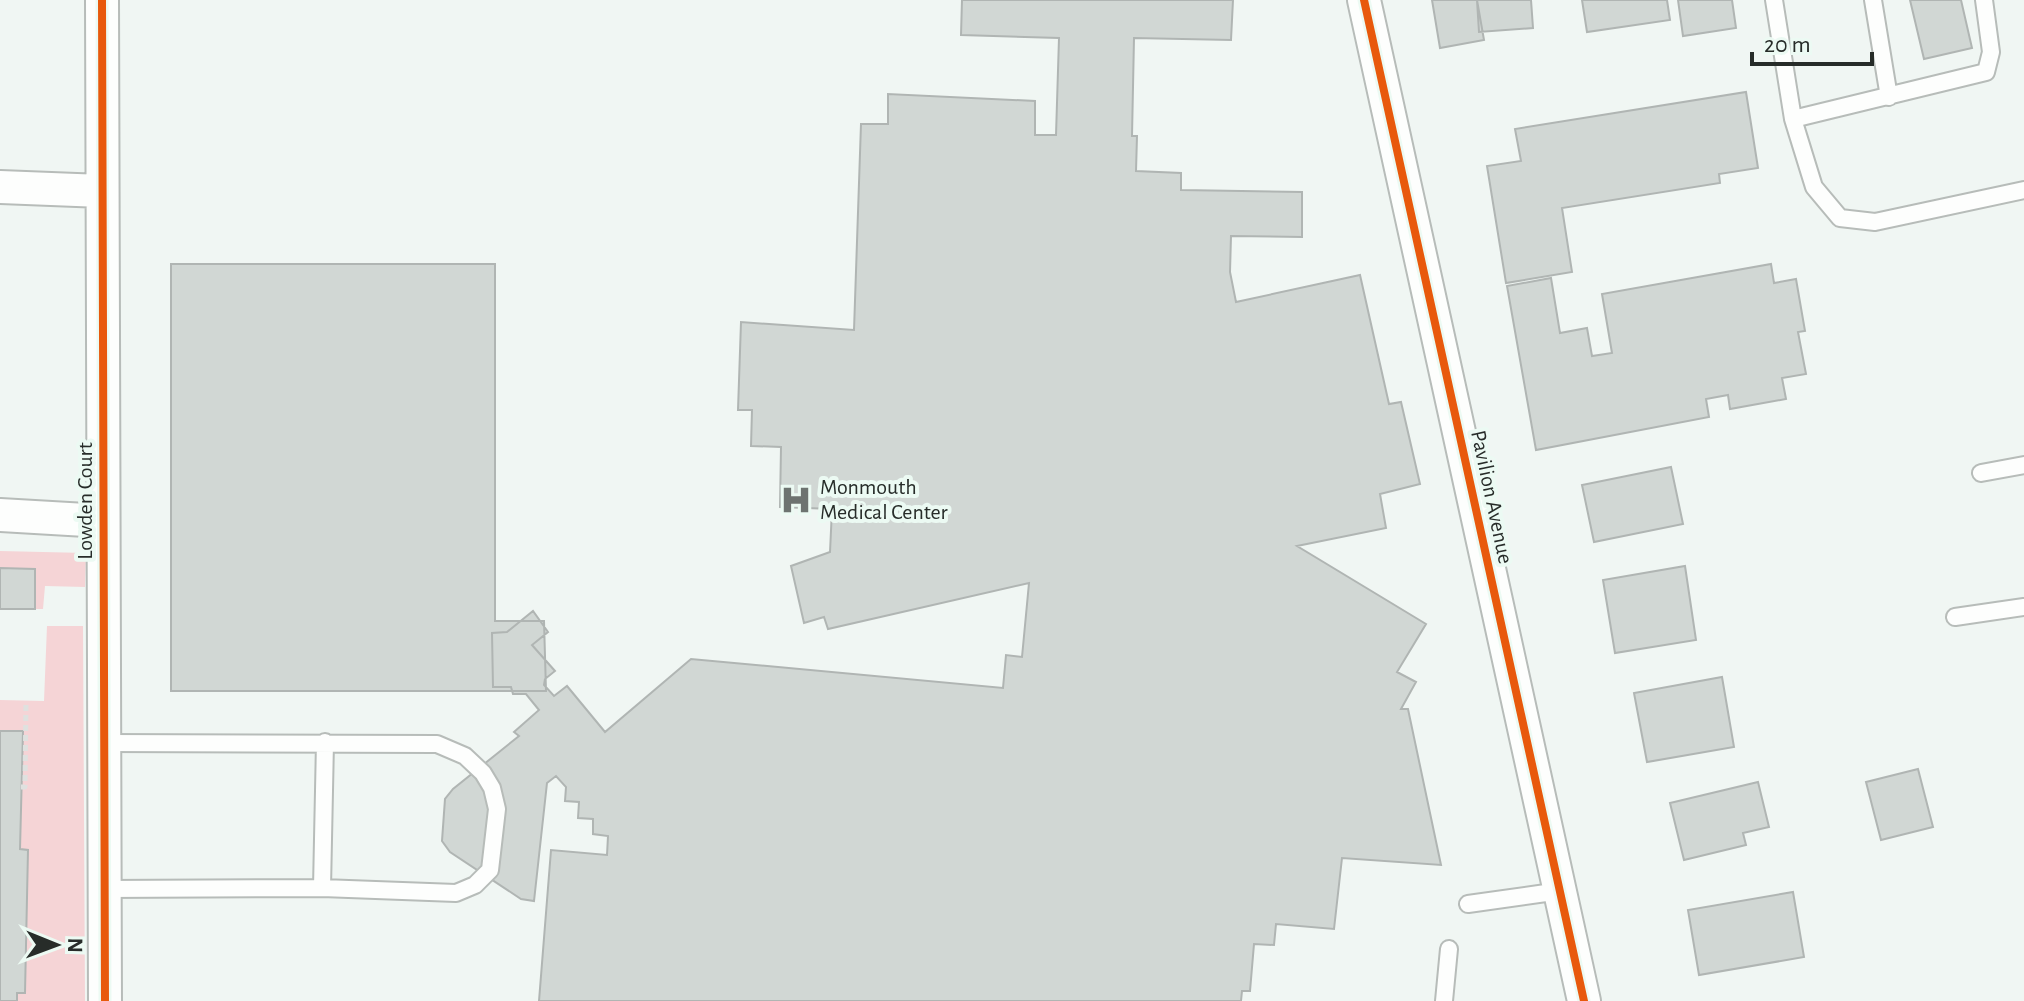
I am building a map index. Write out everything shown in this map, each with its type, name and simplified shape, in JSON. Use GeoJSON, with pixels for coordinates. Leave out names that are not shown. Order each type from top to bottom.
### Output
{"type":"FeatureCollection","features":[{"type":"Feature","properties":{"kind":"street","name":"Lowden Court"},"geometry":{"type":"LineString","coordinates":[[102,0],[105,1001]]}},
{"type":"Feature","properties":{"kind":"street","name":"Pavilion Avenue"},"geometry":{"type":"LineString","coordinates":[[1364,0],[1584,1001]]}},
{"type":"Feature","properties":{"kind":"street"},"geometry":{"type":"LineString","coordinates":[[0,187],[102,191]]}},
{"type":"Feature","properties":{"kind":"street"},"geometry":{"type":"LineString","coordinates":[[0,515],[103,521]]}},
{"type":"Feature","properties":{"kind":"lane"},"geometry":{"type":"LineString","coordinates":[[1774,0],[1793,119],[1814,187],[1840,218],[1875,222],[2024,190]]}},
{"type":"Feature","properties":{"kind":"lane"},"geometry":{"type":"LineString","coordinates":[[1873,0],[1889,97]]}},
{"type":"Feature","properties":{"kind":"lane"},"geometry":{"type":"LineString","coordinates":[[1793,119],[1986,72],[1991,52],[1984,0]]}},
{"type":"Feature","properties":{"kind":"lane"},"geometry":{"type":"LineString","coordinates":[[1981,473],[2024,465]]}},
{"type":"Feature","properties":{"kind":"lane"},"geometry":{"type":"LineString","coordinates":[[1955,617],[2024,607]]}},
{"type":"Feature","properties":{"kind":"lane"},"geometry":{"type":"LineString","coordinates":[[322,888],[325,742]]}},
{"type":"Feature","properties":{"kind":"lane"},"geometry":{"type":"LineString","coordinates":[[104,743],[437,744],[465,756],[483,773],[492,788],[497,809],[490,870],[475,885],[456,893],[322,888],[104,889]]}},
{"type":"Feature","properties":{"kind":"lane"},"geometry":{"type":"LineString","coordinates":[[1468,904],[1560,891]]}},
{"type":"Feature","properties":{"kind":"lane"},"geometry":{"type":"LineString","coordinates":[[1444,1001],[1449,949]]}},
{"type":"Feature","properties":{"kind":"path"},"geometry":{"type":"LineString","coordinates":[[21,787],[25,787],[26,701]]}},
{"type":"Feature","properties":{"kind":"shaded area"},"geometry":{"type":"Polygon","coordinates":[[[0,551],[86,553],[85,587],[45,586],[43,609],[35,609],[35,569],[0,568],[0,551]]]}},
{"type":"Feature","properties":{"kind":"shaded area"},"geometry":{"type":"Polygon","coordinates":[[[47,626],[83,626],[85,1001],[17,1001],[28,850],[20,849],[23,732],[0,731],[0,700],[44,701],[47,626]]]}},
{"type":"Feature","properties":{"kind":"building","name":"Monmouth Medical Center"},"geometry":{"type":"Polygon","coordinates":[[[962,0],[1233,0],[1231,40],[1134,38],[1132,136],[1137,136],[1136,171],[1181,173],[1181,190],[1302,192],[1302,237],[1231,236],[1230,272],[1236,302],[1360,275],[1389,404],[1401,402],[1420,484],[1380,494],[1386,528],[1297,546],[1426,624],[1397,672],[1416,682],[1401,709],[1408,709],[1441,865],[1342,858],[1334,929],[1276,924],[1274,945],[1254,944],[1250,991],[1242,991],[1241,1001],[539,1001],[551,850],[607,855],[608,836],[593,834],[593,819],[578,818],[579,802],[565,801],[566,787],[556,776],[547,783],[534,901],[521,899],[450,852],[442,841],[445,799],[453,789],[519,736],[514,732],[539,710],[526,694],[513,694],[511,687],[493,687],[492,633],[507,632],[533,611],[548,632],[532,645],[555,671],[545,679],[544,685],[554,696],[567,686],[605,732],[691,659],[1003,688],[1006,655],[1022,657],[1029,583],[828,629],[824,617],[804,623],[791,566],[830,552],[832,509],[780,507],[781,447],[751,446],[752,410],[738,410],[741,322],[854,330],[861,124],[888,124],[888,94],[1035,101],[1035,135],[1056,135],[1059,38],[961,35],[962,0]]]}},
{"type":"Feature","properties":{"kind":"building"},"geometry":{"type":"Polygon","coordinates":[[[1432,0],[1477,0],[1484,40],[1440,48],[1432,0]]]}},
{"type":"Feature","properties":{"kind":"building"},"geometry":{"type":"Polygon","coordinates":[[[1477,0],[1531,0],[1533,28],[1479,32],[1477,0]]]}},
{"type":"Feature","properties":{"kind":"building"},"geometry":{"type":"Polygon","coordinates":[[[1582,0],[1667,0],[1670,20],[1587,32],[1582,0]]]}},
{"type":"Feature","properties":{"kind":"building"},"geometry":{"type":"Polygon","coordinates":[[[1678,0],[1732,0],[1736,28],[1683,36],[1678,0]]]}},
{"type":"Feature","properties":{"kind":"building"},"geometry":{"type":"Polygon","coordinates":[[[1910,0],[1961,0],[1972,48],[1924,59],[1910,0]]]}},
{"type":"Feature","properties":{"kind":"building"},"geometry":{"type":"Polygon","coordinates":[[[1746,92],[1758,168],[1719,174],[1720,183],[1562,208],[1572,272],[1506,283],[1487,166],[1521,161],[1515,129],[1746,92]]]}},
{"type":"Feature","properties":{"kind":"building"},"geometry":{"type":"Polygon","coordinates":[[[171,264],[495,264],[495,621],[544,621],[546,691],[171,691],[171,264]]]}},
{"type":"Feature","properties":{"kind":"building"},"geometry":{"type":"Polygon","coordinates":[[[1771,264],[1774,283],[1796,279],[1805,331],[1798,332],[1806,374],[1782,378],[1786,399],[1730,409],[1728,395],[1706,399],[1709,417],[1536,450],[1507,286],[1551,278],[1560,333],[1587,328],[1592,356],[1612,353],[1602,294],[1771,264]]]}},
{"type":"Feature","properties":{"kind":"building"},"geometry":{"type":"Polygon","coordinates":[[[1671,467],[1683,524],[1594,542],[1582,485],[1671,467]]]}},
{"type":"Feature","properties":{"kind":"building"},"geometry":{"type":"Polygon","coordinates":[[[1685,566],[1696,640],[1615,653],[1603,580],[1685,566]]]}},
{"type":"Feature","properties":{"kind":"building"},"geometry":{"type":"Polygon","coordinates":[[[0,568],[35,569],[35,609],[0,609],[0,568]]]}},
{"type":"Feature","properties":{"kind":"building"},"geometry":{"type":"Polygon","coordinates":[[[1722,677],[1734,747],[1647,762],[1634,693],[1722,677]]]}},
{"type":"Feature","properties":{"kind":"building"},"geometry":{"type":"Polygon","coordinates":[[[0,731],[23,731],[20,849],[28,850],[25,993],[17,993],[17,1001],[0,1001],[0,731]]]}},
{"type":"Feature","properties":{"kind":"building"},"geometry":{"type":"Polygon","coordinates":[[[1918,769],[1933,827],[1881,840],[1866,782],[1918,769]]]}},
{"type":"Feature","properties":{"kind":"building"},"geometry":{"type":"Polygon","coordinates":[[[1758,782],[1769,827],[1743,833],[1746,845],[1684,860],[1670,803],[1758,782]]]}},
{"type":"Feature","properties":{"kind":"building"},"geometry":{"type":"Polygon","coordinates":[[[1793,892],[1804,957],[1699,975],[1688,910],[1793,892]]]}},
{"type":"Feature","properties":{"kind":"cycle path"},"geometry":{"type":"LineString","coordinates":[[102,0],[105,1001]]}},
{"type":"Feature","properties":{"kind":"cycle path"},"geometry":{"type":"LineString","coordinates":[[1364,0],[1584,1001]]}},
{"type":"Feature","properties":{"kind":"place","name":"Monmouth Medical Center"},"geometry":{"type":"Point","coordinates":[796,500]}}]}
